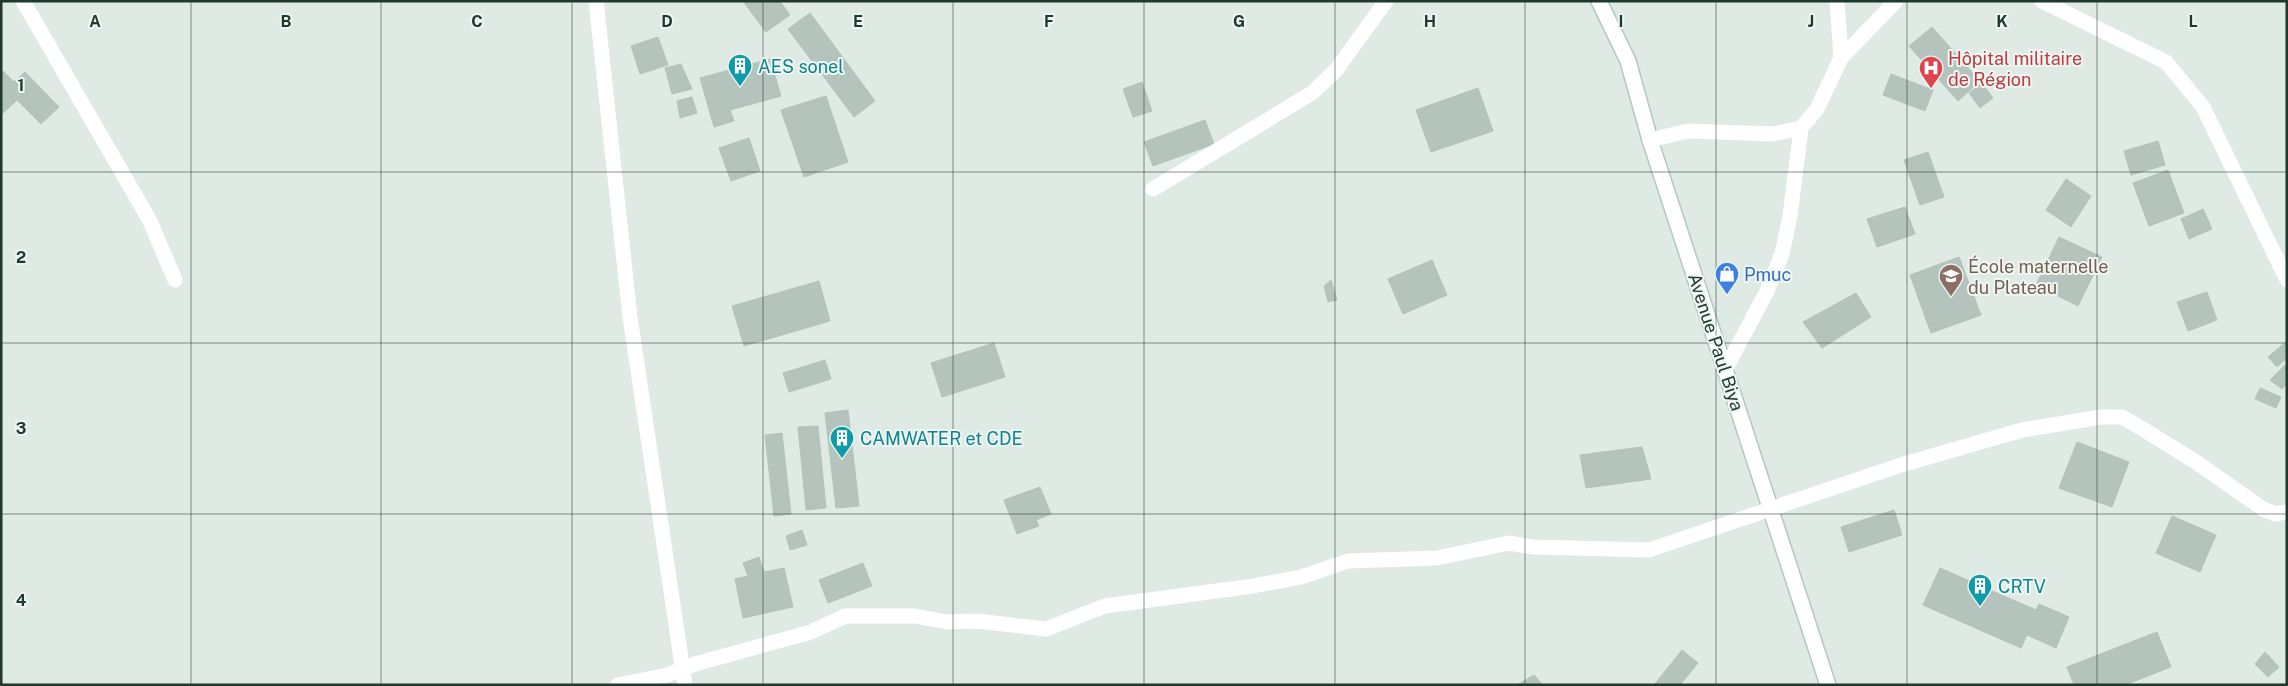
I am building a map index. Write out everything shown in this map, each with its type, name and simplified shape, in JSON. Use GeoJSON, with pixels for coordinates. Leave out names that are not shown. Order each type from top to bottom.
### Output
{"type":"FeatureCollection","features":[{"type":"Feature","properties":{"kind":"street"},"geometry":{"type":"LineString","coordinates":[[596,1],[630,316],[685,685]]}},
{"type":"Feature","properties":{"kind":"street"},"geometry":{"type":"LineString","coordinates":[[1153,189],[1312,93],[1336,70],[1386,1]]}},
{"type":"Feature","properties":{"kind":"street","name":"Avenue Paul Biya"},"geometry":{"type":"LineString","coordinates":[[1599,1],[1628,61],[1650,140],[1828,685]]}},
{"type":"Feature","properties":{"kind":"street"},"geometry":{"type":"LineString","coordinates":[[1837,1],[1841,58]]}},
{"type":"Feature","properties":{"kind":"street"},"geometry":{"type":"LineString","coordinates":[[1725,370],[1767,291],[1782,254],[1790,216],[1801,128],[1817,109],[1841,58],[1896,1]]}},
{"type":"Feature","properties":{"kind":"street"},"geometry":{"type":"LineString","coordinates":[[2042,1],[2166,62],[2203,107],[2287,280]]}},
{"type":"Feature","properties":{"kind":"street"},"geometry":{"type":"LineString","coordinates":[[30,5],[150,221],[175,280]]}},
{"type":"Feature","properties":{"kind":"street"},"geometry":{"type":"LineString","coordinates":[[1650,140],[1688,131],[1773,134],[1801,128]]}},
{"type":"Feature","properties":{"kind":"street"},"geometry":{"type":"LineString","coordinates":[[618,685],[667,675],[818,630],[845,616],[915,616],[946,622],[977,621],[1046,629],[1106,606],[1253,586],[1301,576],[1348,561],[1437,558],[1509,543],[1533,547],[1650,550],[1902,465],[2022,430],[2101,416],[2122,417],[2196,462],[2263,509],[2275,514],[2287,512]]}},
{"type":"Feature","properties":{"kind":"building"},"geometry":{"type":"Polygon","coordinates":[[[743,1],[780,1],[790,15],[766,32],[743,1]]]}},
{"type":"Feature","properties":{"kind":"building"},"geometry":{"type":"Polygon","coordinates":[[[810,13],[875,101],[854,117],[788,29],[810,13]]]}},
{"type":"Feature","properties":{"kind":"building"},"geometry":{"type":"Polygon","coordinates":[[[1932,27],[1980,81],[1958,101],[1909,46],[1932,27]]]}},
{"type":"Feature","properties":{"kind":"building"},"geometry":{"type":"Polygon","coordinates":[[[658,37],[668,65],[640,74],[631,46],[658,37]]]}},
{"type":"Feature","properties":{"kind":"building","name":"AES sonel"},"geometry":{"type":"Polygon","coordinates":[[[770,59],[781,96],[730,110],[734,121],[714,127],[700,78],[770,59]]]}},
{"type":"Feature","properties":{"kind":"building"},"geometry":{"type":"Polygon","coordinates":[[[681,64],[692,89],[672,94],[665,68],[681,64]]]}},
{"type":"Feature","properties":{"kind":"building"},"geometry":{"type":"Polygon","coordinates":[[[3,71],[14,82],[25,72],[59,107],[41,124],[17,100],[1,115],[1,73],[3,71]]]}},
{"type":"Feature","properties":{"kind":"building"},"geometry":{"type":"Polygon","coordinates":[[[1891,74],[1933,90],[1925,111],[1883,95],[1891,74]]]}},
{"type":"Feature","properties":{"kind":"building"},"geometry":{"type":"Polygon","coordinates":[[[1142,82],[1152,111],[1133,117],[1123,89],[1142,82]]]}},
{"type":"Feature","properties":{"kind":"building"},"geometry":{"type":"Polygon","coordinates":[[[1982,83],[1993,98],[1980,108],[1969,93],[1982,83]]]}},
{"type":"Feature","properties":{"kind":"building"},"geometry":{"type":"Polygon","coordinates":[[[1478,88],[1493,131],[1431,152],[1416,110],[1478,88]]]}},
{"type":"Feature","properties":{"kind":"building"},"geometry":{"type":"Polygon","coordinates":[[[826,96],[848,162],[804,177],[781,110],[826,96]]]}},
{"type":"Feature","properties":{"kind":"building"},"geometry":{"type":"Polygon","coordinates":[[[692,97],[697,113],[680,118],[677,101],[692,97]]]}},
{"type":"Feature","properties":{"kind":"building"},"geometry":{"type":"Polygon","coordinates":[[[1205,120],[1214,144],[1153,166],[1144,142],[1205,120]]]}},
{"type":"Feature","properties":{"kind":"building"},"geometry":{"type":"Polygon","coordinates":[[[749,138],[760,171],[731,181],[719,148],[749,138]]]}},
{"type":"Feature","properties":{"kind":"building"},"geometry":{"type":"Polygon","coordinates":[[[2158,141],[2165,165],[2131,175],[2124,151],[2158,141]]]}},
{"type":"Feature","properties":{"kind":"building"},"geometry":{"type":"Polygon","coordinates":[[[1928,152],[1944,197],[1920,205],[1904,160],[1928,152]]]}},
{"type":"Feature","properties":{"kind":"building"},"geometry":{"type":"Polygon","coordinates":[[[2168,170],[2184,213],[2149,226],[2133,183],[2168,170]]]}},
{"type":"Feature","properties":{"kind":"building"},"geometry":{"type":"Polygon","coordinates":[[[2066,179],[2091,196],[2071,227],[2046,210],[2066,179]]]}},
{"type":"Feature","properties":{"kind":"building"},"geometry":{"type":"Polygon","coordinates":[[[1905,207],[1915,234],[1877,247],[1867,219],[1905,207]]]}},
{"type":"Feature","properties":{"kind":"building"},"geometry":{"type":"Polygon","coordinates":[[[2203,209],[2212,229],[2189,239],[2181,219],[2203,209]]]}},
{"type":"Feature","properties":{"kind":"building"},"geometry":{"type":"Polygon","coordinates":[[[2059,237],[2102,257],[2078,306],[2036,285],[2059,237]]]}},
{"type":"Feature","properties":{"kind":"building"},"geometry":{"type":"Polygon","coordinates":[[[1959,257],[1981,315],[1931,333],[1910,275],[1959,257]]]}},
{"type":"Feature","properties":{"kind":"building"},"geometry":{"type":"Polygon","coordinates":[[[1432,260],[1447,295],[1403,314],[1388,279],[1432,260]]]}},
{"type":"Feature","properties":{"kind":"building"},"geometry":{"type":"Polygon","coordinates":[[[1331,280],[1337,300],[1328,302],[1324,286],[1331,280]]]}},
{"type":"Feature","properties":{"kind":"building"},"geometry":{"type":"Polygon","coordinates":[[[819,281],[830,321],[744,346],[732,306],[819,281]]]}},
{"type":"Feature","properties":{"kind":"building"},"geometry":{"type":"Polygon","coordinates":[[[2207,292],[2217,320],[2188,331],[2177,302],[2207,292]]]}},
{"type":"Feature","properties":{"kind":"building"},"geometry":{"type":"Polygon","coordinates":[[[1856,293],[1871,317],[1822,348],[1803,322],[1856,293]]]}},
{"type":"Feature","properties":{"kind":"building"},"geometry":{"type":"Polygon","coordinates":[[[2287,341],[2287,358],[2277,367],[2268,357],[2287,341]]]}},
{"type":"Feature","properties":{"kind":"building"},"geometry":{"type":"Polygon","coordinates":[[[994,343],[1005,377],[942,397],[931,363],[994,343]]]}},
{"type":"Feature","properties":{"kind":"building"},"geometry":{"type":"Polygon","coordinates":[[[825,360],[831,379],[789,392],[783,373],[825,360]]]}},
{"type":"Feature","properties":{"kind":"building"},"geometry":{"type":"Polygon","coordinates":[[[2285,365],[2287,384],[2282,389],[2270,380],[2285,365]]]}},
{"type":"Feature","properties":{"kind":"building"},"geometry":{"type":"Polygon","coordinates":[[[2260,388],[2281,397],[2276,408],[2255,399],[2260,388]]]}},
{"type":"Feature","properties":{"kind":"building","name":"CAMWATER et CDE"},"geometry":{"type":"Polygon","coordinates":[[[848,410],[859,506],[836,508],[825,413],[848,410]]]}},
{"type":"Feature","properties":{"kind":"building"},"geometry":{"type":"Polygon","coordinates":[[[818,426],[826,508],[806,510],[798,427],[818,426]]]}},
{"type":"Feature","properties":{"kind":"building"},"geometry":{"type":"Polygon","coordinates":[[[782,433],[791,514],[774,516],[765,435],[782,433]]]}},
{"type":"Feature","properties":{"kind":"building"},"geometry":{"type":"Polygon","coordinates":[[[2077,442],[2129,462],[2112,507],[2059,488],[2077,442]]]}},
{"type":"Feature","properties":{"kind":"building"},"geometry":{"type":"Polygon","coordinates":[[[1642,447],[1651,479],[1586,488],[1580,455],[1642,447]]]}},
{"type":"Feature","properties":{"kind":"building"},"geometry":{"type":"Polygon","coordinates":[[[1040,487],[1051,514],[1036,520],[1039,526],[1017,534],[1004,500],[1040,487]]]}},
{"type":"Feature","properties":{"kind":"building"},"geometry":{"type":"Polygon","coordinates":[[[1894,510],[1902,535],[1849,552],[1841,527],[1894,510]]]}},
{"type":"Feature","properties":{"kind":"building"},"geometry":{"type":"Polygon","coordinates":[[[2172,516],[2216,535],[2200,572],[2156,553],[2172,516]]]}},
{"type":"Feature","properties":{"kind":"building"},"geometry":{"type":"Polygon","coordinates":[[[802,530],[807,545],[790,550],[786,536],[802,530]]]}},
{"type":"Feature","properties":{"kind":"building"},"geometry":{"type":"Polygon","coordinates":[[[759,557],[764,572],[784,568],[793,607],[743,618],[735,579],[748,576],[743,563],[759,557]]]}},
{"type":"Feature","properties":{"kind":"building"},"geometry":{"type":"Polygon","coordinates":[[[863,563],[872,586],[828,603],[819,580],[863,563]]]}},
{"type":"Feature","properties":{"kind":"building","name":"CRTV"},"geometry":{"type":"Polygon","coordinates":[[[1940,568],[2036,610],[2039,604],[2069,617],[2056,648],[2027,635],[2021,648],[1923,605],[1940,568]]]}},
{"type":"Feature","properties":{"kind":"building"},"geometry":{"type":"Polygon","coordinates":[[[2157,632],[2171,667],[2125,685],[2074,685],[2067,667],[2157,632]]]}},
{"type":"Feature","properties":{"kind":"building"},"geometry":{"type":"Polygon","coordinates":[[[1682,650],[1698,663],[1680,685],[1654,685],[1682,650]]]}},
{"type":"Feature","properties":{"kind":"building"},"geometry":{"type":"Polygon","coordinates":[[[2265,652],[2279,667],[2268,677],[2255,664],[2265,652]]]}},
{"type":"Feature","properties":{"kind":"building"},"geometry":{"type":"Polygon","coordinates":[[[1534,675],[1543,685],[1517,685],[1534,675]]]}},
{"type":"Feature","properties":{"kind":"place","name":"AES sonel"},"geometry":{"type":"Point","coordinates":[740,87]}},
{"type":"Feature","properties":{"kind":"place","name":"Hôpital militaire de Région"},"geometry":{"type":"Point","coordinates":[1931,89]}},
{"type":"Feature","properties":{"kind":"place","name":"Pmuc"},"geometry":{"type":"Point","coordinates":[1727,295]}},
{"type":"Feature","properties":{"kind":"place","name":"École maternelle du Plateau"},"geometry":{"type":"Point","coordinates":[1951,297]}},
{"type":"Feature","properties":{"kind":"place","name":"CAMWATER et CDE"},"geometry":{"type":"Point","coordinates":[842,459]}},
{"type":"Feature","properties":{"kind":"place","name":"CRTV"},"geometry":{"type":"Point","coordinates":[1980,607]}}]}
